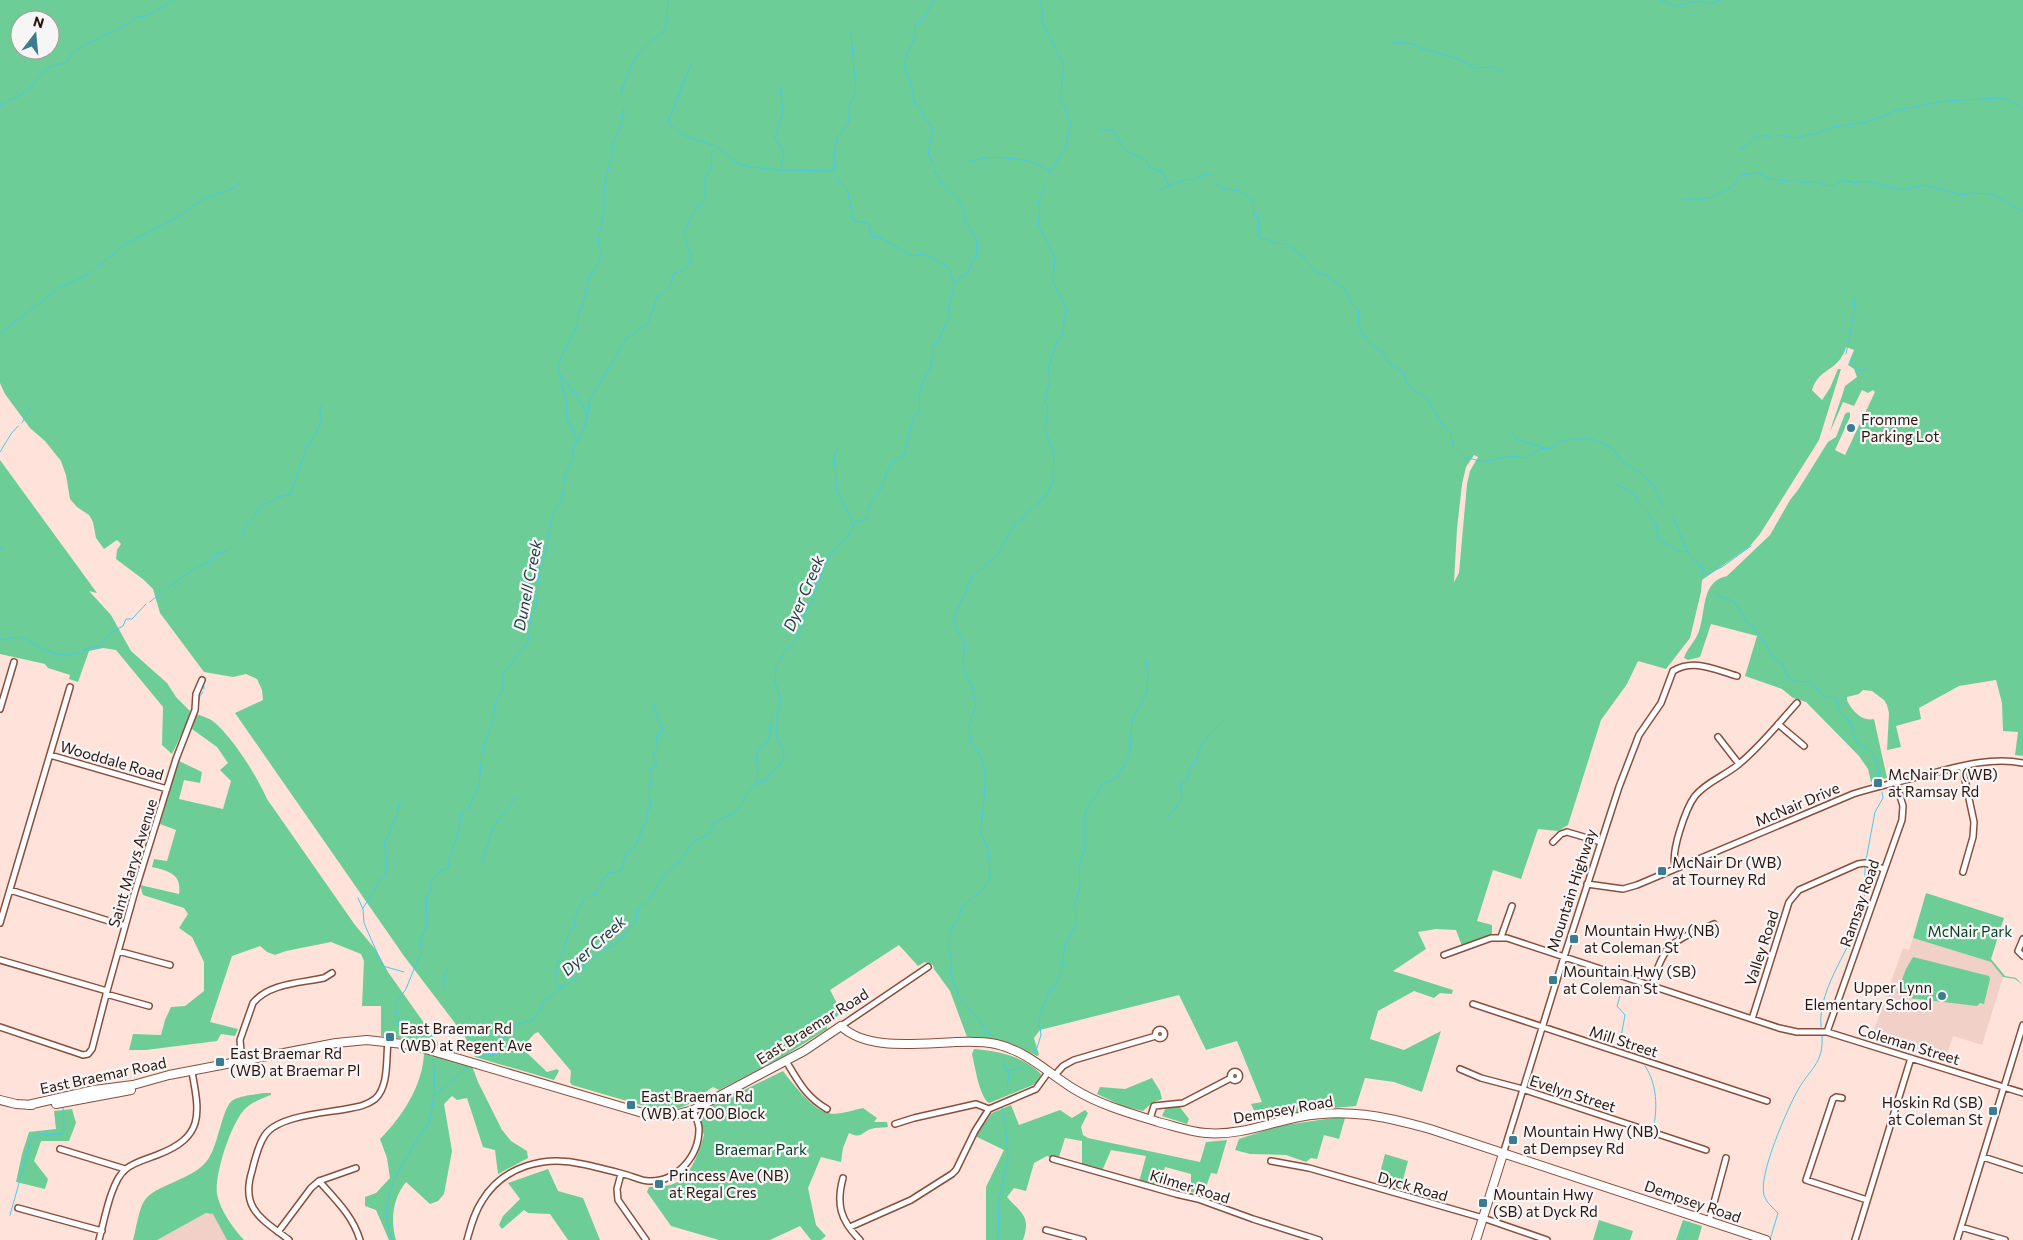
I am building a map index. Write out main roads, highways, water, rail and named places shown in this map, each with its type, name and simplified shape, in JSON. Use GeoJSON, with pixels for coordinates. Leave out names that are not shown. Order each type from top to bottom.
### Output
{"type":"FeatureCollection","features":[{"type":"Feature","properties":{"kind":"waterway"},"geometry":{"type":"LineString","coordinates":[[0,107],[29,88],[44,71],[56,65],[66,63],[72,53],[83,46],[128,24],[137,17],[146,16],[173,0]]}},
{"type":"Feature","properties":{"kind":"waterway"},"geometry":{"type":"LineString","coordinates":[[621,94],[631,66],[647,45],[663,33],[667,20],[668,0]]}},
{"type":"Feature","properties":{"kind":"waterway"},"geometry":{"type":"LineString","coordinates":[[933,0],[926,15],[915,26],[914,39],[907,54],[904,67],[909,76],[915,103],[923,110],[923,117],[933,128],[928,153],[932,163],[935,165]]}},
{"type":"Feature","properties":{"kind":"waterway"},"geometry":{"type":"LineString","coordinates":[[1040,0],[1042,22],[1064,66],[1061,101],[1071,122],[1066,147],[1050,173]]}},
{"type":"Feature","properties":{"kind":"waterway"},"geometry":{"type":"LineString","coordinates":[[1661,0],[1675,6],[1698,1],[1709,4],[1722,0]]}},
{"type":"Feature","properties":{"kind":"waterway"},"geometry":{"type":"LineString","coordinates":[[717,147],[739,164],[750,167],[778,170],[835,171],[834,156],[837,138],[849,122],[849,107],[856,92],[851,32]]}},
{"type":"Feature","properties":{"kind":"waterway"},"geometry":{"type":"LineString","coordinates":[[1393,43],[1415,45],[1461,60],[1474,68],[1492,67],[1502,71]]}},
{"type":"Feature","properties":{"kind":"waterway"},"geometry":{"type":"LineString","coordinates":[[691,64],[668,122],[683,135],[714,146]]}},
{"type":"Feature","properties":{"kind":"waterway"},"geometry":{"type":"LineString","coordinates":[[780,87],[783,111],[775,138],[784,153],[781,169]]}},
{"type":"Feature","properties":{"kind":"waterway"},"geometry":{"type":"LineString","coordinates":[[1777,135],[1795,138],[1818,133],[1833,127],[1868,122],[1897,110],[1946,101],[2000,98],[2009,100],[2023,109]]}},
{"type":"Feature","properties":{"kind":"waterway"},"geometry":{"type":"LineString","coordinates":[[577,440],[566,417],[567,404],[559,365],[562,354],[568,346],[577,326],[578,314],[583,304],[589,278],[599,262],[602,252],[598,242],[604,212],[604,186],[612,155],[612,146],[621,125],[624,107]]}},
{"type":"Feature","properties":{"kind":"waterway"},"geometry":{"type":"LineString","coordinates":[[1099,130],[1113,130],[1126,150],[1144,159],[1150,168],[1162,171],[1169,186]]}},
{"type":"Feature","properties":{"kind":"waterway"},"geometry":{"type":"LineString","coordinates":[[1740,149],[1760,135],[1771,137]]}},
{"type":"Feature","properties":{"kind":"waterway","name":"Dunell Creek"},"geometry":{"type":"LineString","coordinates":[[406,1036],[399,1026],[395,1004],[406,989],[418,959],[422,954],[420,942],[427,925],[426,897],[431,891],[431,881],[440,871],[448,868],[460,828],[460,815],[469,808],[479,785],[482,752],[493,720],[495,704],[503,688],[503,674],[528,642],[531,615],[536,607],[539,572],[546,550],[550,526],[554,512],[562,500],[565,475],[574,458],[572,450],[584,429],[589,409],[588,403],[626,339],[648,323],[657,298],[671,285],[673,274],[685,269],[691,262],[691,254],[686,243],[685,231],[694,212],[705,199],[705,179],[711,168],[712,151]]}},
{"type":"Feature","properties":{"kind":"waterway"},"geometry":{"type":"LineString","coordinates":[[968,162],[983,158],[1009,158],[1037,164],[1050,172]]}},
{"type":"Feature","properties":{"kind":"waterway","name":"Dyer Creek"},"geometry":{"type":"LineString","coordinates":[[482,1057],[487,1054],[497,1055],[507,1031],[518,1024],[533,1020],[540,1011],[544,1001],[573,980],[589,961],[607,948],[614,946],[636,921],[637,910],[651,898],[663,876],[679,862],[694,841],[708,835],[714,823],[735,812],[743,803],[746,794],[760,781],[767,780],[769,774],[776,770],[783,760],[784,751],[777,738],[777,718],[781,699],[775,683],[776,666],[781,661],[784,652],[793,645],[797,637],[806,611],[813,601],[822,571],[830,556],[843,540],[848,537],[855,522],[868,519],[868,509],[880,491],[886,473],[896,459],[904,455],[913,419],[920,410],[919,395],[925,376],[930,369],[934,354],[933,346],[939,340],[950,315],[948,307],[954,285],[959,278],[968,273],[972,261],[977,256],[976,238],[965,221],[965,212],[958,199],[941,183],[934,170]]}},
{"type":"Feature","properties":{"kind":"waterway"},"geometry":{"type":"LineString","coordinates":[[1683,199],[1712,197],[1731,188],[1741,175],[1759,173],[1770,179],[1789,181]]}},
{"type":"Feature","properties":{"kind":"waterway"},"geometry":{"type":"LineString","coordinates":[[1161,189],[1186,179],[1193,180],[1206,174],[1212,174]]}},
{"type":"Feature","properties":{"kind":"waterway"},"geometry":{"type":"LineString","coordinates":[[836,178],[847,188],[853,220],[869,224],[871,236],[879,237],[912,256],[923,254],[945,265],[950,271],[954,284]]}},
{"type":"Feature","properties":{"kind":"waterway"},"geometry":{"type":"LineString","coordinates":[[0,334],[60,287],[88,275],[124,245],[174,219],[207,197],[232,189],[243,179]]}},
{"type":"Feature","properties":{"kind":"waterway"},"geometry":{"type":"LineString","coordinates":[[1795,180],[1805,183],[1815,181],[1833,186],[1843,180],[1855,183],[1865,181],[1902,190],[1925,185],[1962,195],[1972,193],[1992,194],[2023,211]]}},
{"type":"Feature","properties":{"kind":"waterway"},"geometry":{"type":"LineString","coordinates":[[992,1036],[966,1004],[960,1000],[950,973],[952,962],[949,946],[950,931],[959,918],[961,908],[985,887],[990,879],[988,850],[981,833],[985,770],[983,762],[971,741],[969,727],[976,703],[972,686],[964,670],[965,643],[957,630],[954,618],[972,577],[997,555],[1015,523],[1022,520],[1027,512],[1047,495],[1053,481],[1054,453],[1045,430],[1048,409],[1045,402],[1050,379],[1048,369],[1056,344],[1063,334],[1067,309],[1053,282],[1055,258],[1038,224],[1040,207],[1038,202],[1046,182]]}},
{"type":"Feature","properties":{"kind":"waterway"},"geometry":{"type":"LineString","coordinates":[[1215,183],[1222,188],[1240,191],[1253,200],[1254,214],[1259,219],[1258,235],[1261,240],[1267,239],[1274,243],[1287,244],[1301,255],[1317,273],[1326,275],[1346,290],[1349,299],[1359,311],[1358,323],[1363,335],[1371,344],[1382,351],[1389,363],[1404,374],[1407,384],[1428,400],[1443,425],[1451,434],[1453,446],[1466,459],[1481,462],[1512,456],[1527,458],[1539,449],[1551,448],[1560,442],[1570,439],[1592,439],[1612,448],[1621,460],[1653,485],[1664,507],[1673,516],[1688,553],[1702,568],[1704,577]]}},
{"type":"Feature","properties":{"kind":"waterway"},"geometry":{"type":"LineString","coordinates":[[1854,297],[1855,310]]}},
{"type":"Feature","properties":{"kind":"waterway"},"geometry":{"type":"LineString","coordinates":[[1846,354],[1854,314]]}},
{"type":"Feature","properties":{"kind":"waterway"},"geometry":{"type":"LineString","coordinates":[[1851,359],[1858,371],[1869,367]]}},
{"type":"Feature","properties":{"kind":"waterway"},"geometry":{"type":"LineString","coordinates":[[561,375],[577,395],[587,415]]}},
{"type":"Feature","properties":{"kind":"waterway"},"geometry":{"type":"LineString","coordinates":[[168,588],[192,570],[209,562],[218,553],[226,552],[242,536],[245,527],[262,506],[279,497],[291,494],[307,446],[321,422],[321,406]]}},
{"type":"Feature","properties":{"kind":"waterway"},"geometry":{"type":"LineString","coordinates":[[22,423],[31,407]]}},
{"type":"Feature","properties":{"kind":"waterway"},"geometry":{"type":"LineString","coordinates":[[0,452],[18,426]]}},
{"type":"Feature","properties":{"kind":"waterway"},"geometry":{"type":"LineString","coordinates":[[1509,430],[1518,440],[1545,448]]}},
{"type":"Feature","properties":{"kind":"waterway"},"geometry":{"type":"LineString","coordinates":[[838,448],[834,457],[837,491],[851,518],[852,526]]}},
{"type":"Feature","properties":{"kind":"waterway"},"geometry":{"type":"LineString","coordinates":[[1617,485],[1632,492],[1636,497],[1638,503],[1656,525],[1659,539],[1678,551],[1687,552]]}},
{"type":"Feature","properties":{"kind":"waterway"},"geometry":{"type":"LineString","coordinates":[[1705,575],[1722,567],[1751,546]]}},
{"type":"Feature","properties":{"kind":"waterway"},"geometry":{"type":"LineString","coordinates":[[150,602],[164,590]]}},
{"type":"Feature","properties":{"kind":"waterway"},"geometry":{"type":"LineString","coordinates":[[1715,592],[1717,595],[1736,604],[1747,622],[1754,627],[1767,646],[1770,655],[1782,663],[1788,678],[1795,681],[1809,682],[1826,697],[1836,698],[1839,710],[1851,723],[1856,742],[1874,756],[1878,766],[1879,781]]}},
{"type":"Feature","properties":{"kind":"waterway"},"geometry":{"type":"LineString","coordinates":[[0,639],[20,637],[54,653],[73,654],[92,647],[101,646],[110,633],[123,626],[126,619],[132,619],[146,604]]}},
{"type":"Feature","properties":{"kind":"waterway"},"geometry":{"type":"LineString","coordinates":[[1033,1052],[1037,1048],[1041,1035],[1039,1018],[1049,992],[1061,974],[1065,944],[1076,925],[1075,904],[1080,887],[1079,867],[1085,848],[1085,815],[1087,808],[1099,792],[1102,784],[1115,779],[1125,765],[1130,750],[1132,721],[1147,692],[1146,660]]}},
{"type":"Feature","properties":{"kind":"waterway"},"geometry":{"type":"LineString","coordinates":[[198,704],[203,692]]}},
{"type":"Feature","properties":{"kind":"waterway"},"geometry":{"type":"LineString","coordinates":[[562,988],[555,980],[558,962],[564,950],[568,934],[576,925],[573,920],[577,915],[577,910],[584,899],[596,894],[598,888],[602,885],[602,879],[608,873],[621,871],[626,854],[635,847],[648,819],[646,815],[651,804],[649,799],[650,769],[657,765],[653,761],[654,753],[658,748],[656,737],[663,730],[654,704]]}},
{"type":"Feature","properties":{"kind":"waterway"},"geometry":{"type":"LineString","coordinates":[[757,782],[758,767],[756,757],[759,748],[767,742],[772,715]]}},
{"type":"Feature","properties":{"kind":"waterway"},"geometry":{"type":"LineString","coordinates":[[1167,819],[1181,800],[1180,785],[1188,779],[1190,767],[1196,761],[1201,746],[1223,721]]}},
{"type":"Feature","properties":{"kind":"waterway"},"geometry":{"type":"LineString","coordinates":[[1866,860],[1875,812],[1883,798],[1882,792]]}},
{"type":"Feature","properties":{"kind":"waterway"},"geometry":{"type":"LineString","coordinates":[[482,862],[493,828],[516,797]]}},
{"type":"Feature","properties":{"kind":"waterway"},"geometry":{"type":"LineString","coordinates":[[373,892],[379,881],[386,875],[387,859],[384,843],[397,816],[399,804]]}},
{"type":"Feature","properties":{"kind":"waterway"},"geometry":{"type":"LineString","coordinates":[[1821,1027],[1821,1012],[1830,981],[1859,921],[1865,892],[1865,867]]}},
{"type":"Feature","properties":{"kind":"waterway"},"geometry":{"type":"LineString","coordinates":[[363,908],[372,894]]}},
{"type":"Feature","properties":{"kind":"waterway"},"geometry":{"type":"LineString","coordinates":[[358,898],[363,909],[364,923],[383,966],[404,972]]}},
{"type":"Feature","properties":{"kind":"waterway"},"geometry":{"type":"LineString","coordinates":[[444,987],[444,978],[448,969]]}},
{"type":"Feature","properties":{"kind":"waterway"},"geometry":{"type":"LineString","coordinates":[[1623,986],[1617,1006],[1625,1015],[1621,1037],[1635,1043],[1639,1047]]}},
{"type":"Feature","properties":{"kind":"waterway"},"geometry":{"type":"LineString","coordinates":[[1770,1240],[1778,1213],[1764,1195],[1765,1173],[1787,1112],[1821,1053],[1822,1035]]}},
{"type":"Feature","properties":{"kind":"waterway"},"geometry":{"type":"LineString","coordinates":[[393,1240],[386,1213],[388,1200],[396,1176],[428,1124],[434,1092],[433,1059]]}},
{"type":"Feature","properties":{"kind":"waterway"},"geometry":{"type":"LineString","coordinates":[[1004,1061],[1004,1067],[1009,1074],[1007,1089]]}},
{"type":"Feature","properties":{"kind":"waterway"},"geometry":{"type":"LineString","coordinates":[[1645,1066],[1654,1088],[1656,1113],[1653,1129]]}},
{"type":"Feature","properties":{"kind":"waterway"},"geometry":{"type":"LineString","coordinates":[[433,1097],[467,1068]]}},
{"type":"Feature","properties":{"kind":"waterway"},"geometry":{"type":"LineString","coordinates":[[1008,1071],[1021,1068]]}},
{"type":"Feature","properties":{"kind":"waterway"},"geometry":{"type":"LineString","coordinates":[[10,1215],[31,1141],[38,1135],[62,1134],[64,1129],[63,1107]]}},
{"type":"Feature","properties":{"kind":"waterway"},"geometry":{"type":"LineString","coordinates":[[998,1240],[999,1200],[1008,1159],[1005,1119],[1002,1108]]}},
{"type":"Feature","properties":{"kind":"waterway"},"geometry":{"type":"LineString","coordinates":[[1683,1240],[1689,1222]]}},
{"type":"Feature","properties":{"kind":"place","name":"Fromme Parking Lot"},"geometry":{"type":"Point","coordinates":[1851,428]}},
{"type":"Feature","properties":{"kind":"place","name":"McNair Dr (WB) at Ramsay Rd"},"geometry":{"type":"Point","coordinates":[1878,783]}},
{"type":"Feature","properties":{"kind":"place","name":"McNair Dr (WB) at Tourney Rd"},"geometry":{"type":"Point","coordinates":[1662,871]}},
{"type":"Feature","properties":{"kind":"place","name":"Mountain Hwy (NB) at Coleman St"},"geometry":{"type":"Point","coordinates":[1574,939]}},
{"type":"Feature","properties":{"kind":"place","name":"Mountain Hwy (SB) at Coleman St"},"geometry":{"type":"Point","coordinates":[1553,980]}},
{"type":"Feature","properties":{"kind":"place","name":"Upper Lynn Elementary School"},"geometry":{"type":"Point","coordinates":[1942,996]}},
{"type":"Feature","properties":{"kind":"place","name":"East Braemar Rd (WB) at Regent Ave"},"geometry":{"type":"Point","coordinates":[390,1037]}},
{"type":"Feature","properties":{"kind":"place","name":"East Braemar Rd (WB) at Braemar Pl"},"geometry":{"type":"Point","coordinates":[220,1062]}},
{"type":"Feature","properties":{"kind":"place","name":"East Braemar Rd (WB) at 700 Block"},"geometry":{"type":"Point","coordinates":[631,1105]}},
{"type":"Feature","properties":{"kind":"place","name":"Hoskin Rd (SB) at Coleman St"},"geometry":{"type":"Point","coordinates":[1993,1111]}},
{"type":"Feature","properties":{"kind":"place","name":"Mountain Hwy (NB) at Dempsey Rd"},"geometry":{"type":"Point","coordinates":[1513,1140]}},
{"type":"Feature","properties":{"kind":"place","name":"Princess Ave (NB) at Regal Cres"},"geometry":{"type":"Point","coordinates":[659,1184]}},
{"type":"Feature","properties":{"kind":"place","name":"Mountain Hwy (SB) at Dyck Rd"},"geometry":{"type":"Point","coordinates":[1483,1203]}},
{"type":"Feature","properties":{"kind":"park label","name":"McNair Park"},"geometry":{"type":"Point","coordinates":[1970,931]}},
{"type":"Feature","properties":{"kind":"park label","name":"Braemar Park"},"geometry":{"type":"Point","coordinates":[761,1149]}}]}
